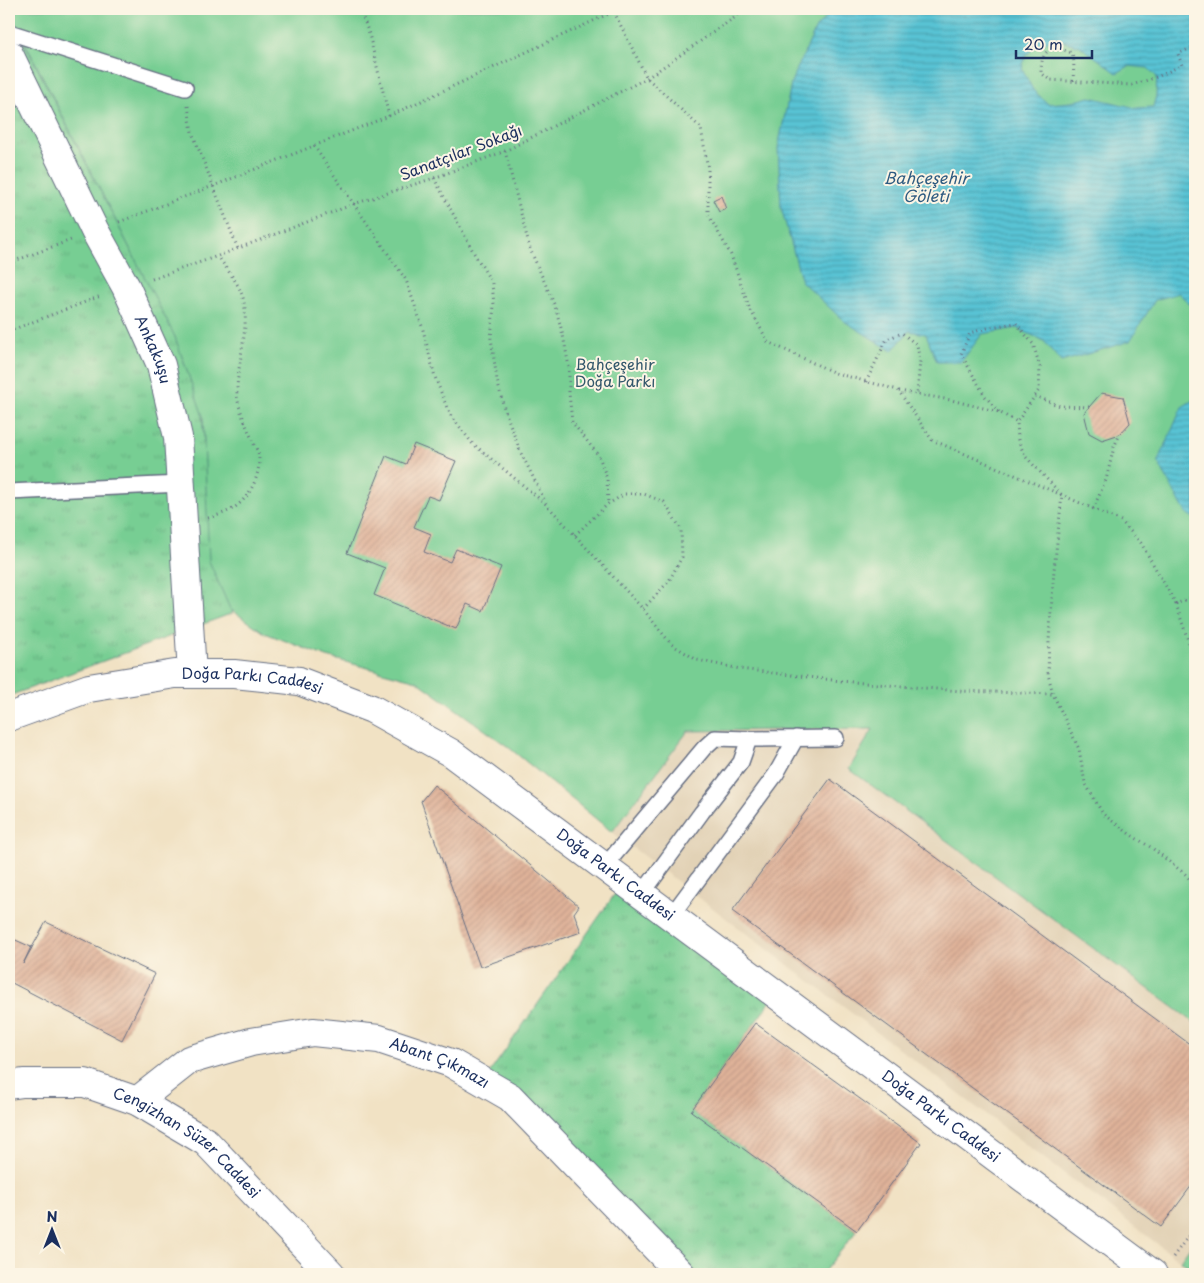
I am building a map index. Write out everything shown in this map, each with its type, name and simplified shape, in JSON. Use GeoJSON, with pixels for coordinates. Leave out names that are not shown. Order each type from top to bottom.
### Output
{"type":"FeatureCollection","features":[{"type":"Feature","properties":{"kind":"street","name":"Ankakuşu"},"geometry":{"type":"LineString","coordinates":[[9,54],[95,230],[126,287],[161,364],[178,437],[192,674]]}},
{"type":"Feature","properties":{"kind":"street","name":"Doğa Parkı Caddesi"},"geometry":{"type":"LineString","coordinates":[[9,716],[89,688],[175,674],[234,674],[299,681],[372,709],[452,753],[671,916],[1162,1266]]}},
{"type":"Feature","properties":{"kind":"street","name":"Abant Çıkmazı"},"geometry":{"type":"LineString","coordinates":[[137,1101],[189,1060],[251,1042],[313,1032],[379,1039],[452,1063],[510,1097],[681,1274]]}},
{"type":"Feature","properties":{"kind":"street","name":"Cengizhan Süzer Caddesi"},"geometry":{"type":"LineString","coordinates":[[9,1085],[23,1083],[85,1083],[137,1101],[206,1142],[331,1274]]}},
{"type":"Feature","properties":{"kind":"lane"},"geometry":{"type":"LineString","coordinates":[[9,32],[185,88]]}},
{"type":"Feature","properties":{"kind":"lane"},"geometry":{"type":"LineString","coordinates":[[9,492],[181,484]]}},
{"type":"Feature","properties":{"kind":"lane"},"geometry":{"type":"LineString","coordinates":[[604,867],[704,748],[715,738],[836,738]]}},
{"type":"Feature","properties":{"kind":"lane"},"geometry":{"type":"LineString","coordinates":[[671,916],[776,774],[796,738]]}},
{"type":"Feature","properties":{"kind":"lane"},"geometry":{"type":"LineString","coordinates":[[642,894],[741,762],[749,739]]}},
{"type":"Feature","properties":{"kind":"path"},"geometry":{"type":"LineString","coordinates":[[360,9],[369,34],[389,116]]}},
{"type":"Feature","properties":{"kind":"path"},"geometry":{"type":"LineString","coordinates":[[9,263],[213,186],[389,116],[619,9]]}},
{"type":"Feature","properties":{"kind":"path","name":"Sanatçılar Sokağı"},"geometry":{"type":"LineString","coordinates":[[9,332],[126,287],[238,249],[354,204],[434,178],[505,151],[647,78],[747,9]]}},
{"type":"Feature","properties":{"kind":"path"},"geometry":{"type":"LineString","coordinates":[[614,12],[647,78],[701,128],[708,169],[708,214],[731,255],[749,307],[768,342],[834,374],[999,412],[1017,422]]}},
{"type":"Feature","properties":{"kind":"path"},"geometry":{"type":"LineString","coordinates":[[1073,81],[1074,62],[1072,53],[1062,48],[1052,48],[1045,52],[1041,63],[1041,73],[1050,80],[1132,85],[1182,66],[1178,54],[1195,46]]}},
{"type":"Feature","properties":{"kind":"path"},"geometry":{"type":"LineString","coordinates":[[185,88],[192,132],[238,249]]}},
{"type":"Feature","properties":{"kind":"path"},"geometry":{"type":"LineString","coordinates":[[314,146],[406,280],[422,326],[435,377],[449,413],[472,443],[547,505],[643,609],[671,644],[697,660],[740,669],[841,681],[961,691],[1053,694]]}},
{"type":"Feature","properties":{"kind":"path"},"geometry":{"type":"LineString","coordinates":[[505,151],[530,249],[555,306],[563,335],[569,367],[572,422],[599,456],[607,479],[608,504]]}},
{"type":"Feature","properties":{"kind":"path"},"geometry":{"type":"LineString","coordinates":[[434,178],[474,254],[492,283],[494,304],[491,338],[496,380],[520,451],[547,505]]}},
{"type":"Feature","properties":{"kind":"path"},"geometry":{"type":"LineString","coordinates":[[184,526],[224,513],[240,504],[253,487],[258,471],[258,453],[237,397],[237,380],[244,333],[245,310],[242,293],[218,256]]}},
{"type":"Feature","properties":{"kind":"path"},"geometry":{"type":"LineString","coordinates":[[999,412],[984,396],[961,354],[970,333],[1016,323],[1033,344],[1040,367],[1039,390],[1017,422],[1018,440],[1026,456],[1062,495],[1049,641],[1048,674],[1053,694],[1079,749],[1085,783],[1103,814],[1152,848],[1185,874],[1195,885]]}},
{"type":"Feature","properties":{"kind":"path"},"geometry":{"type":"LineString","coordinates":[[866,382],[887,339],[902,334],[917,345],[920,361],[917,394]]}},
{"type":"Feature","properties":{"kind":"path"},"geometry":{"type":"LineString","coordinates":[[898,390],[932,440],[1121,521],[1141,543],[1176,604],[1195,661]]}},
{"type":"Feature","properties":{"kind":"path"},"geometry":{"type":"LineString","coordinates":[[1035,396],[1060,406],[1089,408]]}},
{"type":"Feature","properties":{"kind":"path"},"geometry":{"type":"LineString","coordinates":[[1093,509],[1106,480],[1114,448],[1120,434]]}},
{"type":"Feature","properties":{"kind":"path"},"geometry":{"type":"LineString","coordinates":[[575,535],[608,504],[625,494],[644,494],[664,502],[681,529],[682,557],[669,581],[643,609]]}},
{"type":"Feature","properties":{"kind":"path"},"geometry":{"type":"LineString","coordinates":[[1176,604],[1195,596]]}},
{"type":"Feature","properties":{"kind":"path"},"geometry":{"type":"LineString","coordinates":[[1162,1266],[1195,1227]]}},
{"type":"Feature","properties":{"kind":"shaded area"},"geometry":{"type":"Polygon","coordinates":[[[873,729],[849,770],[1195,1023],[1195,1239],[1180,1261],[612,832],[688,731],[873,729]]]}},
{"type":"Feature","properties":{"kind":"green space","name":"Bahçeşehir Doğa Parkı"},"geometry":{"type":"Polygon","coordinates":[[[9,9],[1195,9],[1195,1023],[849,769],[873,729],[688,731],[612,832],[507,746],[417,681],[327,657],[265,633],[230,609],[209,561],[203,416],[175,337],[9,9]]]}},
{"type":"Feature","properties":{"kind":"green space"},"geometry":{"type":"Polygon","coordinates":[[[9,13],[174,334],[202,412],[212,561],[233,613],[9,696],[9,13]]]}},
{"type":"Feature","properties":{"kind":"green space"},"geometry":{"type":"Polygon","coordinates":[[[624,881],[776,994],[691,1111],[857,1231],[822,1274],[681,1274],[483,1082],[624,881]]]}},
{"type":"Feature","properties":{"kind":"green space"},"geometry":{"type":"Polygon","coordinates":[[[1195,1239],[1195,1270],[1180,1261],[1195,1239]]]}},
{"type":"Feature","properties":{"kind":"water","name":"Bahçeşehir Göleti"},"geometry":{"type":"Polygon","coordinates":[[[834,9],[1195,9],[1195,310],[1179,293],[1155,300],[1130,341],[1061,362],[1044,341],[1017,328],[982,334],[961,362],[937,362],[926,334],[909,331],[892,351],[844,321],[802,282],[781,207],[778,148],[792,80],[816,28],[834,9]],[[1056,39],[1036,46],[1025,56],[1022,69],[1033,90],[1048,104],[1072,102],[1090,97],[1136,108],[1153,107],[1156,96],[1157,77],[1148,68],[1129,66],[1117,73],[1080,46],[1056,39]]]}},
{"type":"Feature","properties":{"kind":"water"},"geometry":{"type":"Polygon","coordinates":[[[1195,399],[1195,519],[1186,513],[1158,462],[1182,407],[1195,399]]]}},
{"type":"Feature","properties":{"kind":"building"},"geometry":{"type":"Polygon","coordinates":[[[721,196],[726,209],[719,212],[713,200],[721,196]]]}},
{"type":"Feature","properties":{"kind":"building"},"geometry":{"type":"Polygon","coordinates":[[[1101,393],[1123,397],[1130,423],[1120,434],[1102,440],[1089,433],[1084,413],[1101,393]]]}},
{"type":"Feature","properties":{"kind":"building"},"geometry":{"type":"Polygon","coordinates":[[[414,444],[456,461],[439,500],[428,496],[414,527],[431,534],[424,552],[450,562],[456,549],[501,567],[483,611],[467,604],[456,629],[374,595],[385,568],[347,553],[386,456],[406,464],[414,444]]]}},
{"type":"Feature","properties":{"kind":"building"},"geometry":{"type":"Polygon","coordinates":[[[830,779],[1195,1048],[1195,1181],[1161,1227],[732,911],[830,779]]]}},
{"type":"Feature","properties":{"kind":"building"},"geometry":{"type":"Polygon","coordinates":[[[434,785],[579,906],[574,913],[581,932],[480,967],[421,801],[434,785]]]}},
{"type":"Feature","properties":{"kind":"building"},"geometry":{"type":"Polygon","coordinates":[[[46,922],[155,974],[122,1040],[12,983],[9,990],[9,937],[31,947],[23,964],[46,922]]]}},
{"type":"Feature","properties":{"kind":"building"},"geometry":{"type":"Polygon","coordinates":[[[755,1023],[921,1143],[857,1231],[691,1111],[755,1023]]]}}]}
